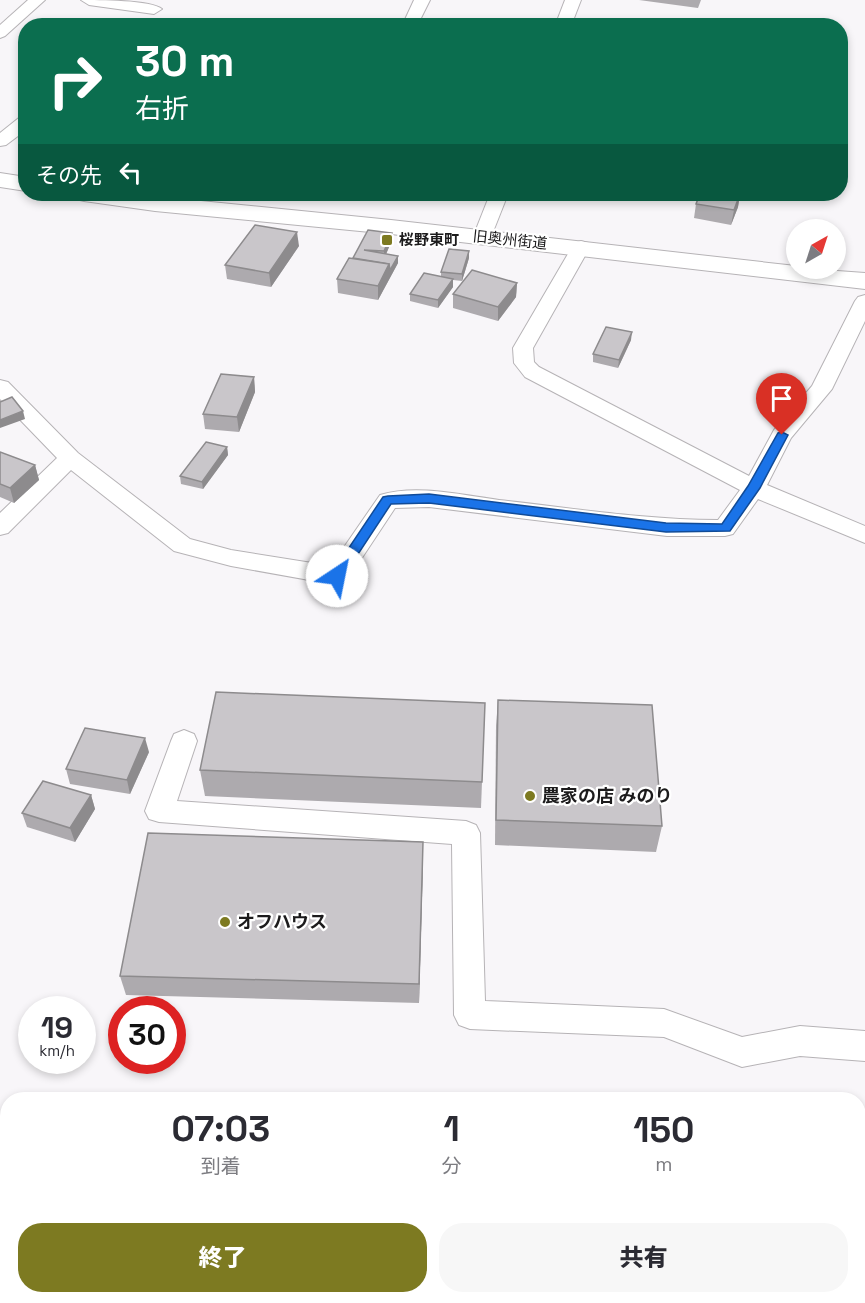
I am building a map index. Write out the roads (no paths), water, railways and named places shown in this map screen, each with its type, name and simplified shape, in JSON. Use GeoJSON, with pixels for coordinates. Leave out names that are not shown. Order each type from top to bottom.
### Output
{"type":"FeatureCollection","features":[{"type":"Feature","properties":{"kind":"street"},"geometry":{"type":"LineString","coordinates":[[0,33],[37,0]]}},
{"type":"Feature","properties":{"kind":"street"},"geometry":{"type":"LineString","coordinates":[[89,0],[159,5]]}},
{"type":"Feature","properties":{"kind":"street"},"geometry":{"type":"LineString","coordinates":[[413,18],[422,0]]}},
{"type":"Feature","properties":{"kind":"street"},"geometry":{"type":"LineString","coordinates":[[566,18],[573,0]]}},
{"type":"Feature","properties":{"kind":"street"},"geometry":{"type":"LineString","coordinates":[[146,18],[159,5]]}},
{"type":"Feature","properties":{"kind":"street"},"geometry":{"type":"LineString","coordinates":[[0,141],[18,128]]}},
{"type":"Feature","properties":{"kind":"street"},"geometry":{"type":"LineString","coordinates":[[0,180],[18,183]]}},
{"type":"Feature","properties":{"kind":"street","name":"旧奥州街道"},"geometry":{"type":"LineString","coordinates":[[133,201],[581,247],[865,281]]}},
{"type":"Feature","properties":{"kind":"street"},"geometry":{"type":"LineString","coordinates":[[482,237],[496,201]]}},
{"type":"Feature","properties":{"kind":"street"},"geometry":{"type":"LineString","coordinates":[[581,247],[523,348],[524,363],[532,372],[754,488],[865,535]]}},
{"type":"Feature","properties":{"kind":"street"},"geometry":{"type":"LineString","coordinates":[[0,387],[70,458],[182,545],[231,558],[337,576],[388,500],[429,499],[666,528],[726,528],[754,488],[782,435],[821,389],[865,302]]}},
{"type":"Feature","properties":{"kind":"street"},"geometry":{"type":"LineString","coordinates":[[0,527],[70,458]]}},
{"type":"Feature","properties":{"kind":"street"},"geometry":{"type":"LineString","coordinates":[[184,741],[159,811],[466,833],[470,1015],[664,1023],[742,1052],[800,1041],[865,1046]]}},
{"type":"Feature","properties":{"kind":"place","name":"桜野東町"},"geometry":{"type":"Point","coordinates":[387,240]}},
{"type":"Feature","properties":{"kind":"place","name":"農家の店 みのり"},"geometry":{"type":"Point","coordinates":[530,796]}},
{"type":"Feature","properties":{"kind":"place","name":"オフハウス"},"geometry":{"type":"Point","coordinates":[225,922]}}]}
